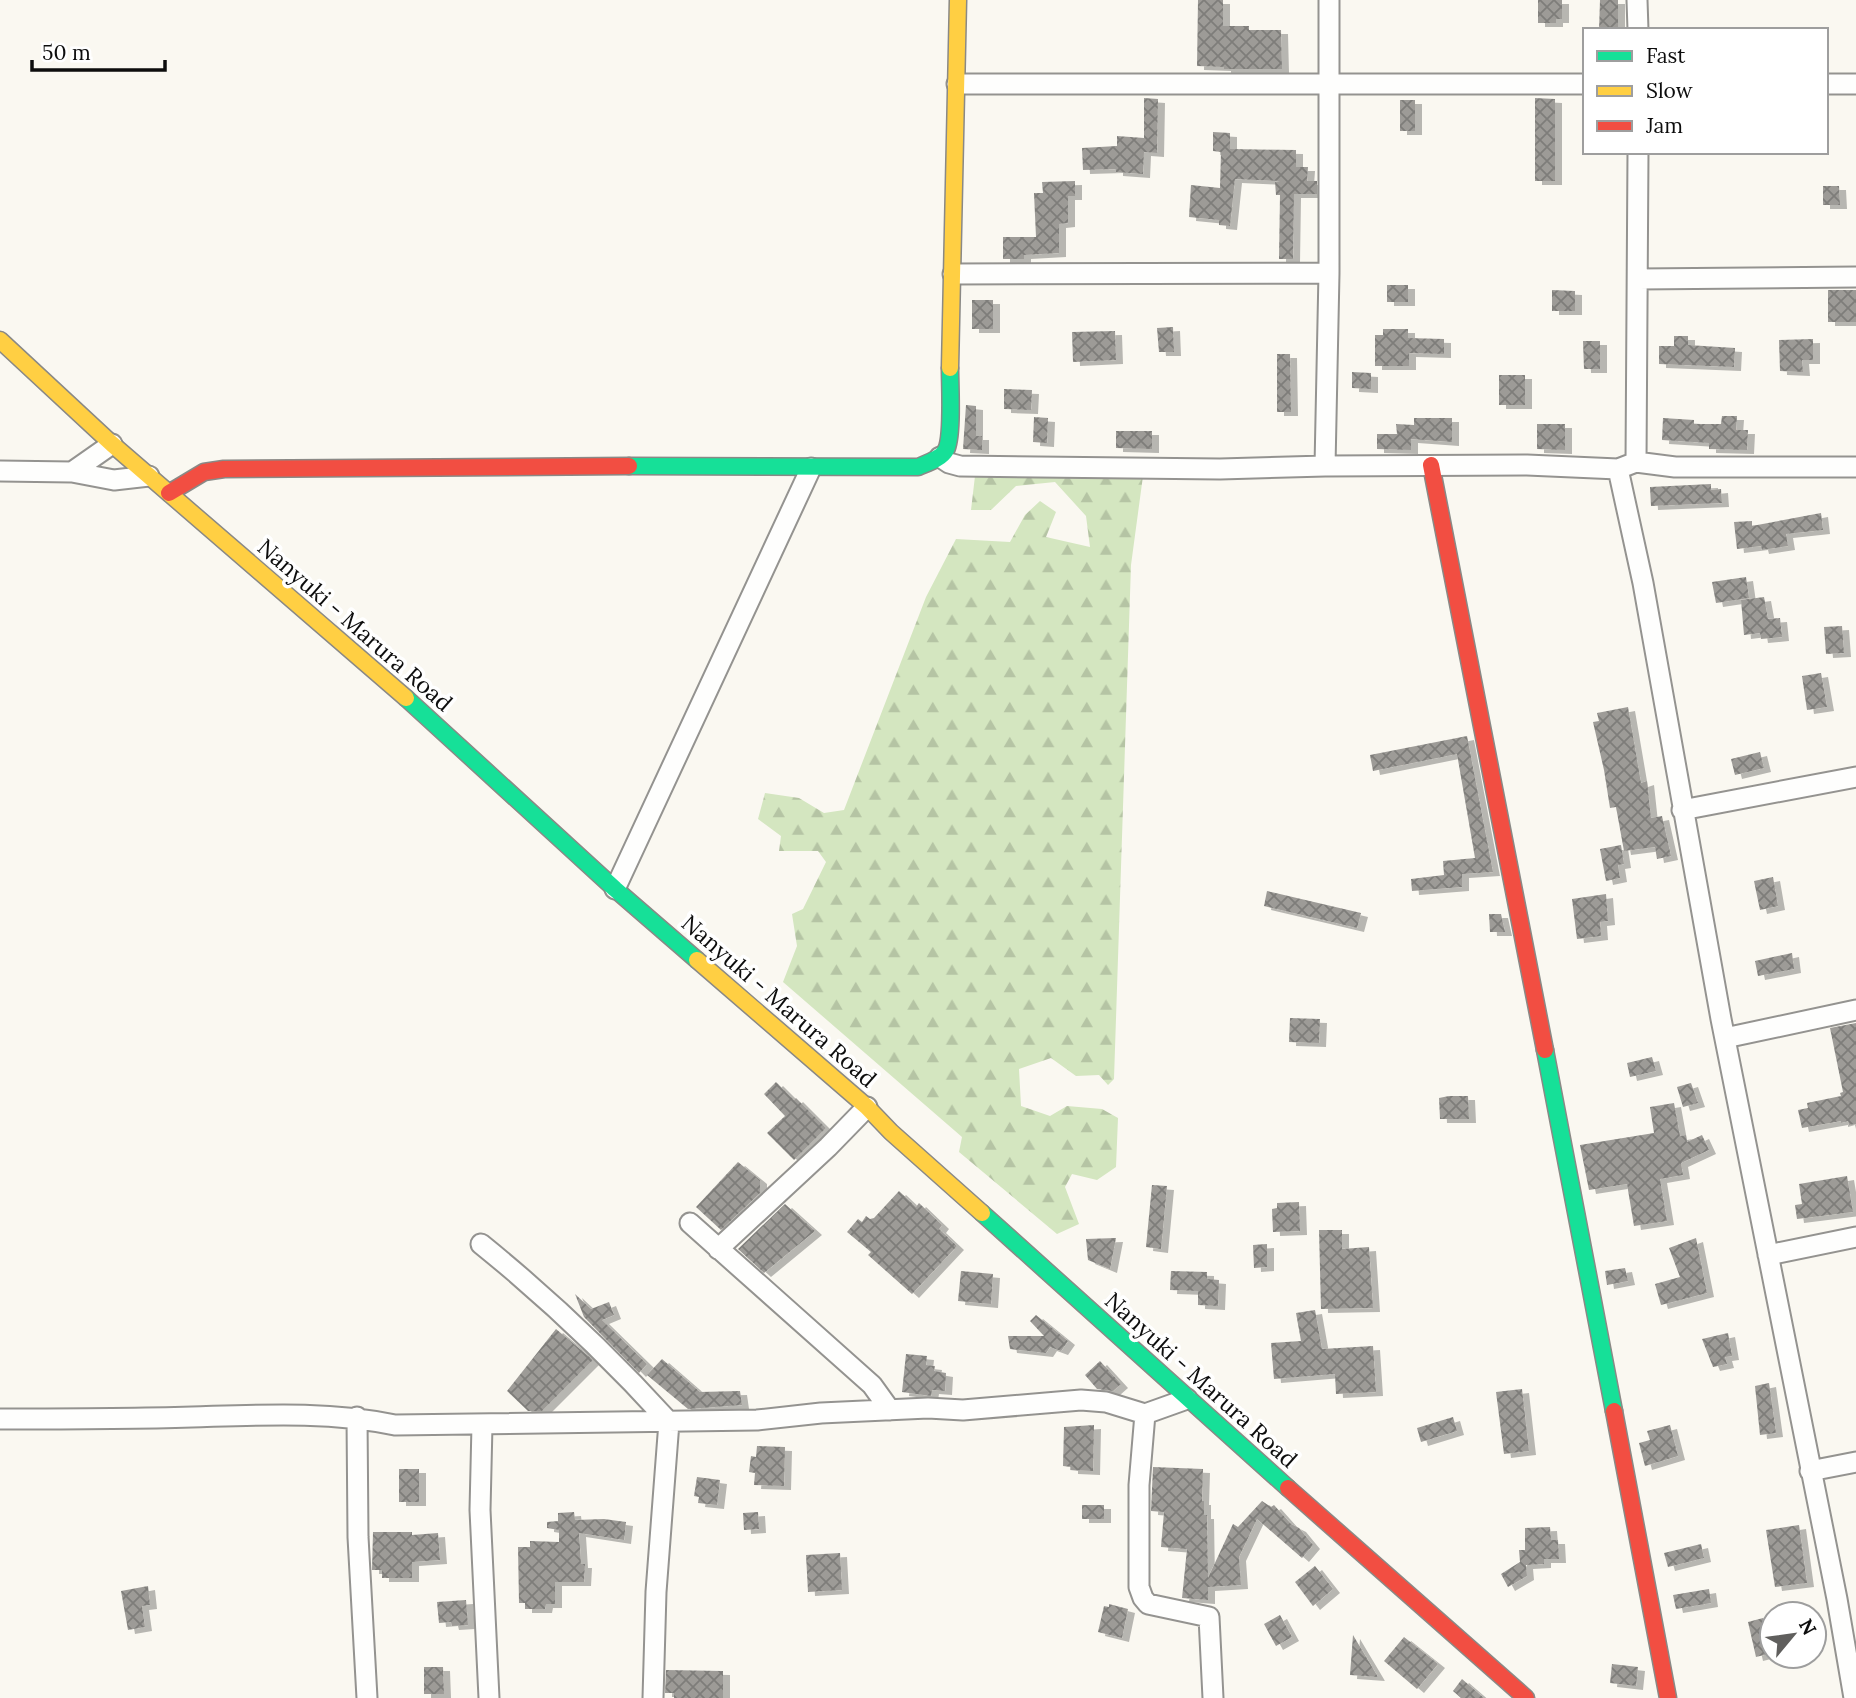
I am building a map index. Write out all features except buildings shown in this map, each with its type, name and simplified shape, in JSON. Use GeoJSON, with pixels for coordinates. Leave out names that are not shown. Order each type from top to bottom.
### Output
{"type":"FeatureCollection","features":[{"type":"Feature","properties":{"kind":"street"},"geometry":{"type":"LineString","coordinates":[[169,494],[204,472],[224,469],[744,465],[811,468],[918,467],[940,457],[950,438],[958,0]]}},
{"type":"Feature","properties":{"kind":"street"},"geometry":{"type":"LineString","coordinates":[[1325,466],[1329,273],[1329,0]]}},
{"type":"Feature","properties":{"kind":"street"},"geometry":{"type":"LineString","coordinates":[[1637,0],[1638,28]]}},
{"type":"Feature","properties":{"kind":"street"},"geometry":{"type":"LineString","coordinates":[[957,84],[1583,84]]}},
{"type":"Feature","properties":{"kind":"street"},"geometry":{"type":"LineString","coordinates":[[1828,85],[1856,84]]}},
{"type":"Feature","properties":{"kind":"street"},"geometry":{"type":"LineString","coordinates":[[1638,154],[1638,279],[1627,466],[1643,583],[1725,1038],[1854,1691]]}},
{"type":"Feature","properties":{"kind":"street"},"geometry":{"type":"LineString","coordinates":[[953,274],[1329,273]]}},
{"type":"Feature","properties":{"kind":"street"},"geometry":{"type":"LineString","coordinates":[[1638,279],[1856,277]]}},
{"type":"Feature","properties":{"kind":"street","name":"Nanyuki - Marura Road"},"geometry":{"type":"LineString","coordinates":[[0,340],[169,494],[408,700],[615,889],[867,1107],[891,1132],[1187,1399],[1526,1698]]}},
{"type":"Feature","properties":{"kind":"street"},"geometry":{"type":"LineString","coordinates":[[72,472],[112,443]]}},
{"type":"Feature","properties":{"kind":"street"},"geometry":{"type":"LineString","coordinates":[[940,457],[960,466],[1220,469],[1431,465],[1856,467]]}},
{"type":"Feature","properties":{"kind":"street"},"geometry":{"type":"LineString","coordinates":[[1431,465],[1668,1698]]}},
{"type":"Feature","properties":{"kind":"street"},"geometry":{"type":"LineString","coordinates":[[615,889],[811,468]]}},
{"type":"Feature","properties":{"kind":"street"},"geometry":{"type":"LineString","coordinates":[[0,471],[72,472],[114,480],[149,476]]}},
{"type":"Feature","properties":{"kind":"street"},"geometry":{"type":"LineString","coordinates":[[1682,810],[1856,777]]}},
{"type":"Feature","properties":{"kind":"street"},"geometry":{"type":"LineString","coordinates":[[1725,1038],[1856,1010]]}},
{"type":"Feature","properties":{"kind":"street"},"geometry":{"type":"LineString","coordinates":[[718,1249],[867,1107]]}},
{"type":"Feature","properties":{"kind":"street"},"geometry":{"type":"LineString","coordinates":[[690,1223],[872,1385],[890,1410]]}},
{"type":"Feature","properties":{"kind":"street"},"geometry":{"type":"LineString","coordinates":[[1768,1255],[1856,1237]]}},
{"type":"Feature","properties":{"kind":"street"},"geometry":{"type":"LineString","coordinates":[[481,1244],[568,1318],[669,1422],[656,1592],[653,1698]]}},
{"type":"Feature","properties":{"kind":"street"},"geometry":{"type":"LineString","coordinates":[[0,1419],[92,1420],[258,1415],[356,1417],[395,1425],[669,1422],[757,1420],[821,1413],[928,1408],[963,1410],[1081,1400],[1106,1402],[1145,1414],[1187,1399]]}},
{"type":"Feature","properties":{"kind":"street"},"geometry":{"type":"LineString","coordinates":[[1145,1414],[1139,1485],[1139,1587],[1148,1604],[1209,1617],[1213,1698]]}},
{"type":"Feature","properties":{"kind":"street"},"geometry":{"type":"LineString","coordinates":[[356,1417],[358,1537],[366,1698]]}},
{"type":"Feature","properties":{"kind":"street"},"geometry":{"type":"LineString","coordinates":[[482,1425],[480,1510],[489,1698]]}},
{"type":"Feature","properties":{"kind":"street"},"geometry":{"type":"LineString","coordinates":[[1810,1471],[1856,1462]]}},
{"type":"Feature","properties":{"kind":"green space"},"geometry":{"type":"Polygon","coordinates":[[[975,476],[1143,476],[1131,565],[1114,1079],[1108,1085],[1099,1075],[1076,1076],[1051,1058],[1019,1069],[1021,1106],[1050,1116],[1067,1106],[1102,1109],[1118,1118],[1116,1167],[1097,1180],[1072,1174],[1065,1187],[1079,1224],[1057,1234],[959,1152],[962,1137],[783,982],[797,946],[792,914],[803,909],[826,862],[818,851],[779,851],[781,836],[758,819],[765,793],[799,798],[824,813],[844,810],[926,597],[956,539],[1010,542],[1025,515],[1040,501],[1056,512],[1046,537],[1090,547],[1086,516],[1055,482],[1016,486],[991,510],[971,510],[975,476]]]}},
{"type":"Feature","properties":{"kind":"traffic: fast"},"geometry":{"type":"LineString","coordinates":[[629,466],[918,467],[937,458],[946,450],[950,423],[950,368]]}},
{"type":"Feature","properties":{"kind":"traffic: fast"},"geometry":{"type":"LineString","coordinates":[[406,698],[615,889],[697,960]]}},
{"type":"Feature","properties":{"kind":"traffic: fast"},"geometry":{"type":"LineString","coordinates":[[1545,1050],[1614,1411]]}},
{"type":"Feature","properties":{"kind":"traffic: fast"},"geometry":{"type":"LineString","coordinates":[[982,1213],[1288,1488]]}},
{"type":"Feature","properties":{"kind":"traffic: slow"},"geometry":{"type":"LineString","coordinates":[[950,368],[958,0]]}},
{"type":"Feature","properties":{"kind":"traffic: slow"},"geometry":{"type":"LineString","coordinates":[[0,340],[112,444],[406,698]]}},
{"type":"Feature","properties":{"kind":"traffic: slow"},"geometry":{"type":"LineString","coordinates":[[697,960],[867,1107],[891,1132],[982,1213]]}},
{"type":"Feature","properties":{"kind":"traffic: jam"},"geometry":{"type":"LineString","coordinates":[[1431,465],[1545,1050]]}},
{"type":"Feature","properties":{"kind":"traffic: jam"},"geometry":{"type":"LineString","coordinates":[[169,493],[204,472],[224,469],[629,466]]}},
{"type":"Feature","properties":{"kind":"traffic: jam"},"geometry":{"type":"LineString","coordinates":[[1614,1411],[1668,1698]]}},
{"type":"Feature","properties":{"kind":"traffic: jam"},"geometry":{"type":"LineString","coordinates":[[1288,1488],[1526,1698]]}}]}
